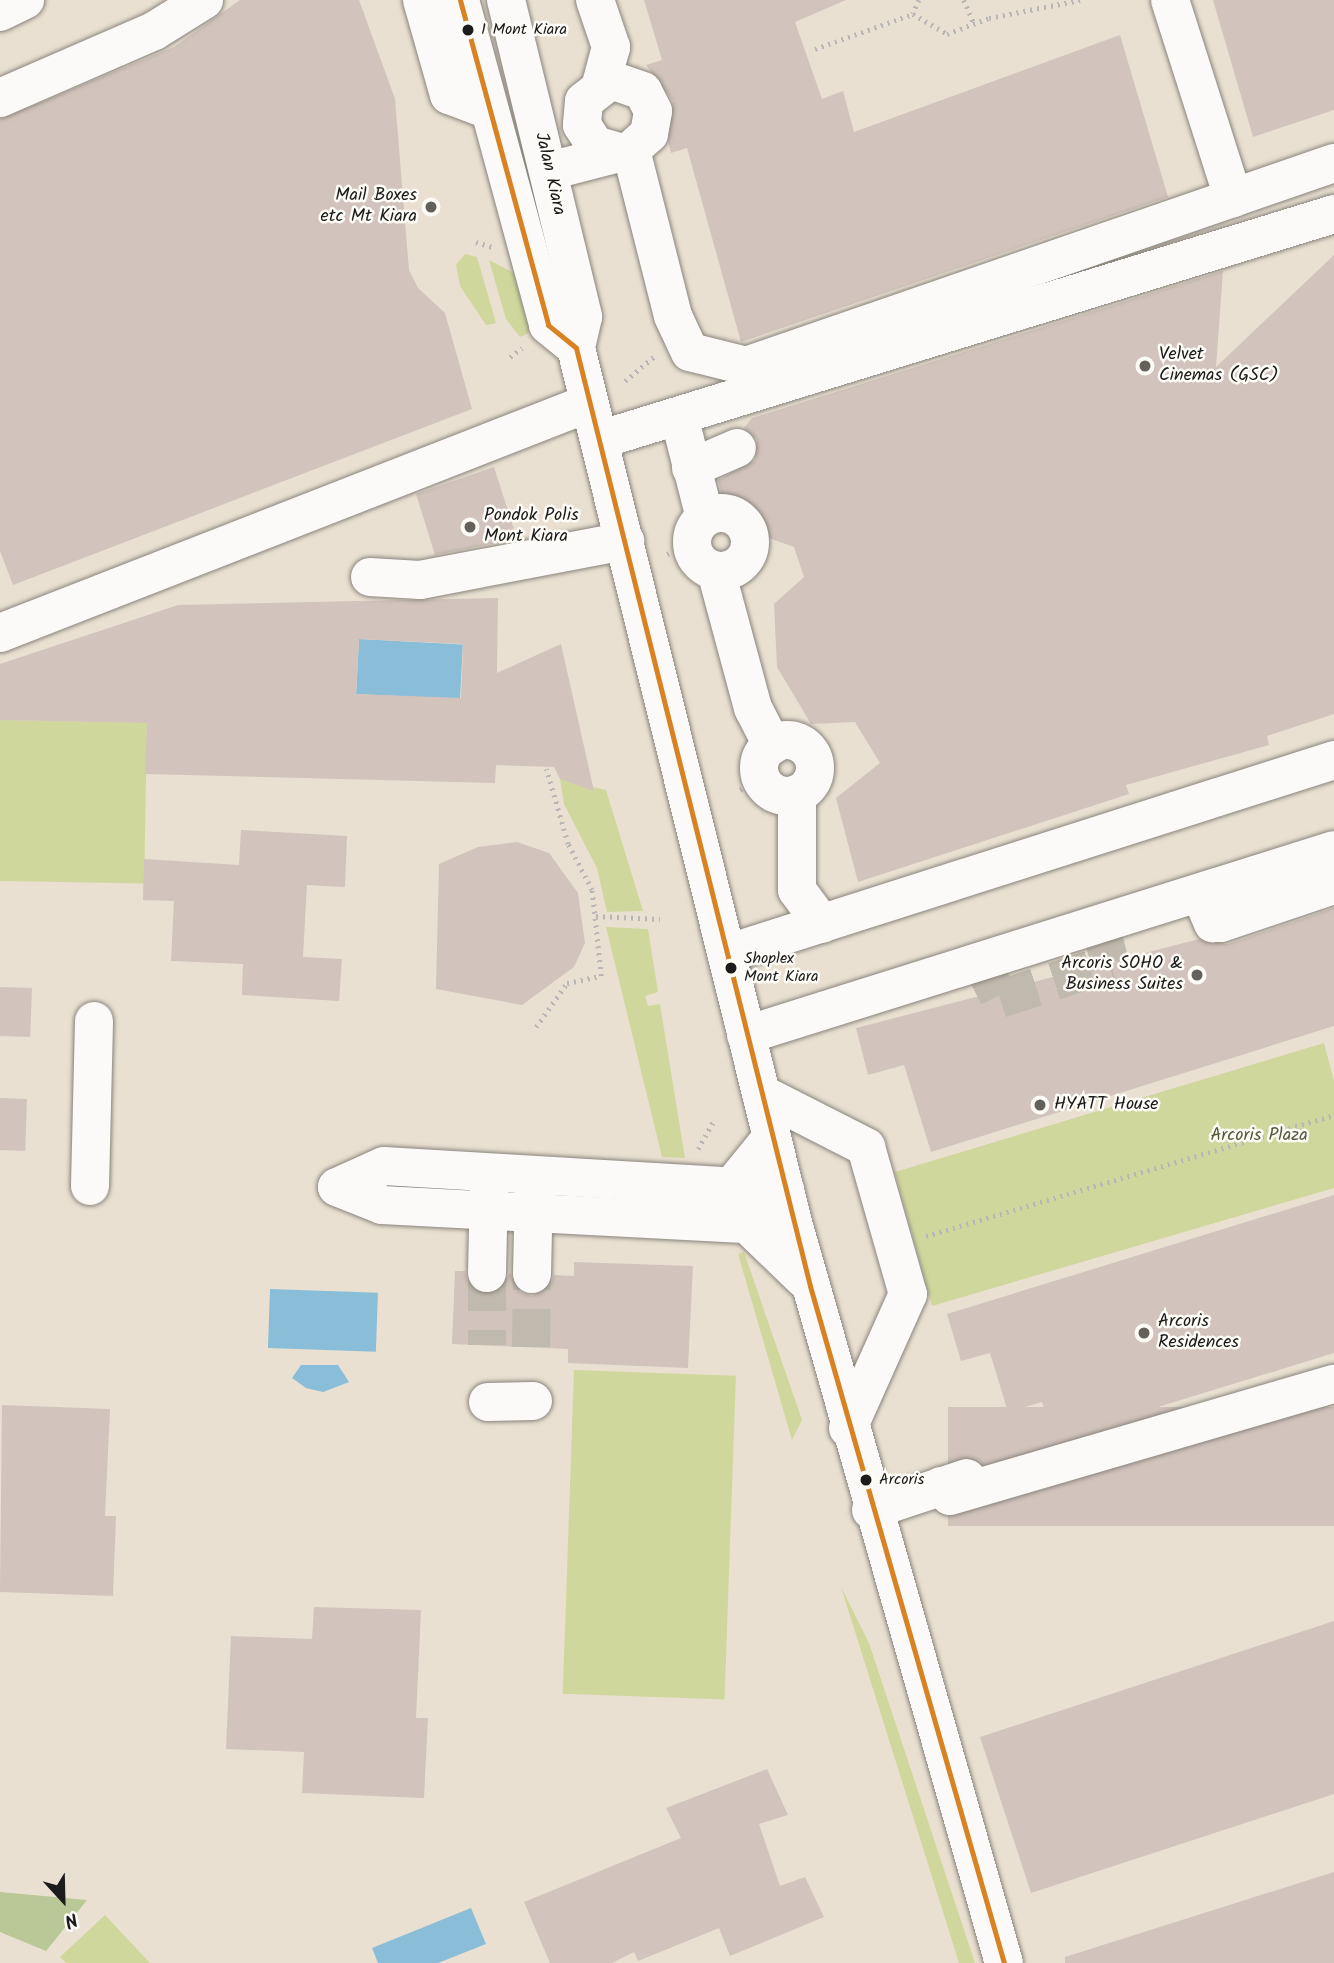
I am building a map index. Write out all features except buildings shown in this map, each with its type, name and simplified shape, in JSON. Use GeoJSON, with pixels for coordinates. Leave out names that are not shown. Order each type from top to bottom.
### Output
{"type":"FeatureCollection","features":[{"type":"Feature","properties":{"kind":"main road"},"geometry":{"type":"LineString","coordinates":[[0,12],[25,0]]}},
{"type":"Feature","properties":{"kind":"main road"},"geometry":{"type":"LineString","coordinates":[[0,98],[154,31],[204,0]]}},
{"type":"Feature","properties":{"kind":"main road"},"geometry":{"type":"LineString","coordinates":[[422,0],[449,95],[489,110]]}},
{"type":"Feature","properties":{"kind":"main road"},"geometry":{"type":"LineString","coordinates":[[460,0],[548,325],[576,348]]}},
{"type":"Feature","properties":{"kind":"main road","name":"Jalan Kiara"},"geometry":{"type":"LineString","coordinates":[[506,0],[583,317],[576,348],[729,953],[746,1035],[794,1226],[871,1510],[1004,1963]]}},
{"type":"Feature","properties":{"kind":"main road"},"geometry":{"type":"LineString","coordinates":[[595,0],[611,47],[596,88],[581,113],[587,136],[625,151]]}},
{"type":"Feature","properties":{"kind":"main road"},"geometry":{"type":"LineString","coordinates":[[1170,0],[1233,198]]}},
{"type":"Feature","properties":{"kind":"main road"},"geometry":{"type":"LineString","coordinates":[[532,103],[623,80],[650,100],[653,123],[625,151],[549,171]]}},
{"type":"Feature","properties":{"kind":"main road"},"geometry":{"type":"LineString","coordinates":[[625,151],[673,316],[690,352],[746,366],[1334,163]]}},
{"type":"Feature","properties":{"kind":"main road"},"geometry":{"type":"LineString","coordinates":[[601,449],[669,454],[684,440],[1334,214]]}},
{"type":"Feature","properties":{"kind":"main road"},"geometry":{"type":"LineString","coordinates":[[0,633],[589,403]]}},
{"type":"Feature","properties":{"kind":"main road"},"geometry":{"type":"LineString","coordinates":[[601,449],[735,435]]}},
{"type":"Feature","properties":{"kind":"main road"},"geometry":{"type":"LineString","coordinates":[[684,440],[695,546],[753,708],[757,771],[779,795],[797,794]]}},
{"type":"Feature","properties":{"kind":"main road"},"geometry":{"type":"LineString","coordinates":[[370,577],[420,580],[625,541]]}},
{"type":"Feature","properties":{"kind":"main road"},"geometry":{"type":"LineString","coordinates":[[757,771],[799,742],[812,756],[814,774],[797,794],[797,890],[822,924]]}},
{"type":"Feature","properties":{"kind":"main road"},"geometry":{"type":"LineString","coordinates":[[729,953],[1334,761]]}},
{"type":"Feature","properties":{"kind":"main road"},"geometry":{"type":"LineString","coordinates":[[746,1035],[1334,850]]}},
{"type":"Feature","properties":{"kind":"main road"},"geometry":{"type":"LineString","coordinates":[[1200,892],[1213,923],[1221,923],[1334,885]]}},
{"type":"Feature","properties":{"kind":"main road"},"geometry":{"type":"LineString","coordinates":[[90,1186],[94,1021]]}},
{"type":"Feature","properties":{"kind":"main road"},"geometry":{"type":"LineString","coordinates":[[762,1094],[866,1147],[908,1294],[848,1428]]}},
{"type":"Feature","properties":{"kind":"main road"},"geometry":{"type":"LineString","coordinates":[[732,1186],[772,1137]]}},
{"type":"Feature","properties":{"kind":"main road"},"geometry":{"type":"LineString","coordinates":[[785,1189],[384,1166],[337,1187],[382,1205],[794,1226]]}},
{"type":"Feature","properties":{"kind":"main road"},"geometry":{"type":"LineString","coordinates":[[487,1273],[490,1170]]}},
{"type":"Feature","properties":{"kind":"main road"},"geometry":{"type":"LineString","coordinates":[[532,1274],[535,1175]]}},
{"type":"Feature","properties":{"kind":"main road"},"geometry":{"type":"LineString","coordinates":[[748,1225],[810,1286]]}},
{"type":"Feature","properties":{"kind":"main road"},"geometry":{"type":"LineString","coordinates":[[942,1486],[950,1496],[1334,1384]]}},
{"type":"Feature","properties":{"kind":"main road"},"geometry":{"type":"LineString","coordinates":[[871,1510],[1236,1392]]}},
{"type":"Feature","properties":{"kind":"main road"},"geometry":{"type":"LineString","coordinates":[[488,1402],[533,1401]]}},
{"type":"Feature","properties":{"kind":"path"},"geometry":{"type":"LineString","coordinates":[[814,48],[913,14],[919,0]]}},
{"type":"Feature","properties":{"kind":"path"},"geometry":{"type":"LineString","coordinates":[[964,0],[974,23]]}},
{"type":"Feature","properties":{"kind":"path"},"geometry":{"type":"LineString","coordinates":[[913,14],[947,34],[974,23],[1080,0]]}},
{"type":"Feature","properties":{"kind":"path"},"geometry":{"type":"LineString","coordinates":[[536,1027],[566,983],[601,976],[596,916],[546,769]]}},
{"type":"Feature","properties":{"kind":"path"},"geometry":{"type":"LineString","coordinates":[[596,916],[660,919]]}},
{"type":"Feature","properties":{"kind":"path"},"geometry":{"type":"LineString","coordinates":[[894,1246],[1334,1115]]}},
{"type":"Feature","properties":{"kind":"path"},"geometry":{"type":"LineString","coordinates":[[694,1156],[713,1122]]}},
{"type":"Feature","properties":{"kind":"green space"},"geometry":{"type":"Polygon","coordinates":[[[465,254],[477,257],[496,323],[486,325],[460,286],[456,265],[465,254]]]}},
{"type":"Feature","properties":{"kind":"green space"},"geometry":{"type":"Polygon","coordinates":[[[489,260],[523,278],[532,328],[527,334],[520,337],[506,319],[489,260]]]}},
{"type":"Feature","properties":{"kind":"green space"},"geometry":{"type":"Polygon","coordinates":[[[0,720],[147,723],[144,884],[0,881],[0,720]]]}},
{"type":"Feature","properties":{"kind":"green space"},"geometry":{"type":"Polygon","coordinates":[[[560,779],[606,790],[643,911],[607,912],[597,868],[564,804],[560,779]]]}},
{"type":"Feature","properties":{"kind":"green space"},"geometry":{"type":"Polygon","coordinates":[[[606,927],[648,929],[658,992],[645,996],[648,1006],[660,1004],[685,1158],[662,1157],[606,927]]]}},
{"type":"Feature","properties":{"kind":"green space","name":"Arcoris Plaza"},"geometry":{"type":"Polygon","coordinates":[[[1324,1043],[1334,1081],[1334,1188],[932,1306],[895,1172],[1324,1043]]]}},
{"type":"Feature","properties":{"kind":"green space"},"geometry":{"type":"Polygon","coordinates":[[[744,1252],[802,1420],[792,1440],[738,1254],[744,1252]]]}},
{"type":"Feature","properties":{"kind":"green space"},"geometry":{"type":"Polygon","coordinates":[[[574,1370],[736,1376],[725,1699],[563,1694],[574,1370]]]}},
{"type":"Feature","properties":{"kind":"green space"},"geometry":{"type":"Polygon","coordinates":[[[841,1587],[869,1643],[975,1963],[959,1963],[841,1587]]]}},
{"type":"Feature","properties":{"kind":"green space"},"geometry":{"type":"Polygon","coordinates":[[[0,1892],[87,1900],[46,1951],[0,1932],[0,1892]]]}},
{"type":"Feature","properties":{"kind":"green space"},"geometry":{"type":"Polygon","coordinates":[[[105,1915],[150,1963],[66,1963],[60,1957],[105,1915]]]}},
{"type":"Feature","properties":{"kind":"water"},"geometry":{"type":"Polygon","coordinates":[[[359,639],[463,644],[460,699],[356,694],[359,639]]]}},
{"type":"Feature","properties":{"kind":"water"},"geometry":{"type":"Polygon","coordinates":[[[270,1289],[378,1293],[376,1352],[268,1348],[270,1289]]]}},
{"type":"Feature","properties":{"kind":"water"},"geometry":{"type":"Polygon","coordinates":[[[301,1365],[338,1365],[349,1382],[323,1392],[306,1388],[292,1378],[301,1365]]]}},
{"type":"Feature","properties":{"kind":"water"},"geometry":{"type":"Polygon","coordinates":[[[471,1908],[486,1944],[438,1963],[378,1963],[372,1948],[471,1908]]]}},
{"type":"Feature","properties":{"kind":"tunnel"},"geometry":{"type":"LineString","coordinates":[[981,962],[1000,999],[1110,963],[1100,924]]}},
{"type":"Feature","properties":{"kind":"tunnel"},"geometry":{"type":"LineString","coordinates":[[487,1273],[487,1345]]}},
{"type":"Feature","properties":{"kind":"tunnel"},"geometry":{"type":"LineString","coordinates":[[531,1347],[532,1274]]}},
{"type":"Feature","properties":{"kind":"transit line"},"geometry":{"type":"LineString","coordinates":[[460,0],[548,325],[576,348],[810,1286],[1004,1963]]}},
{"type":"Feature","properties":{"kind":"place","name":"1 Mont Kiara"},"geometry":{"type":"Point","coordinates":[468,30]}},
{"type":"Feature","properties":{"kind":"place","name":"Mail Boxes etc Mt Kiara"},"geometry":{"type":"Point","coordinates":[431,207]}},
{"type":"Feature","properties":{"kind":"place","name":"Velvet Cinemas (GSC)"},"geometry":{"type":"Point","coordinates":[1145,366]}},
{"type":"Feature","properties":{"kind":"place","name":"Pondok Polis Mont Kiara"},"geometry":{"type":"Point","coordinates":[470,527]}},
{"type":"Feature","properties":{"kind":"place","name":"Shoplex Mont Kiara"},"geometry":{"type":"Point","coordinates":[731,968]}},
{"type":"Feature","properties":{"kind":"place","name":"Arcoris SOHO & Business Suites"},"geometry":{"type":"Point","coordinates":[1197,975]}},
{"type":"Feature","properties":{"kind":"place","name":"HYATT House"},"geometry":{"type":"Point","coordinates":[1040,1105]}},
{"type":"Feature","properties":{"kind":"place","name":"Arcoris Residences"},"geometry":{"type":"Point","coordinates":[1144,1333]}},
{"type":"Feature","properties":{"kind":"place","name":"Arcoris"},"geometry":{"type":"Point","coordinates":[866,1480]}}]}
